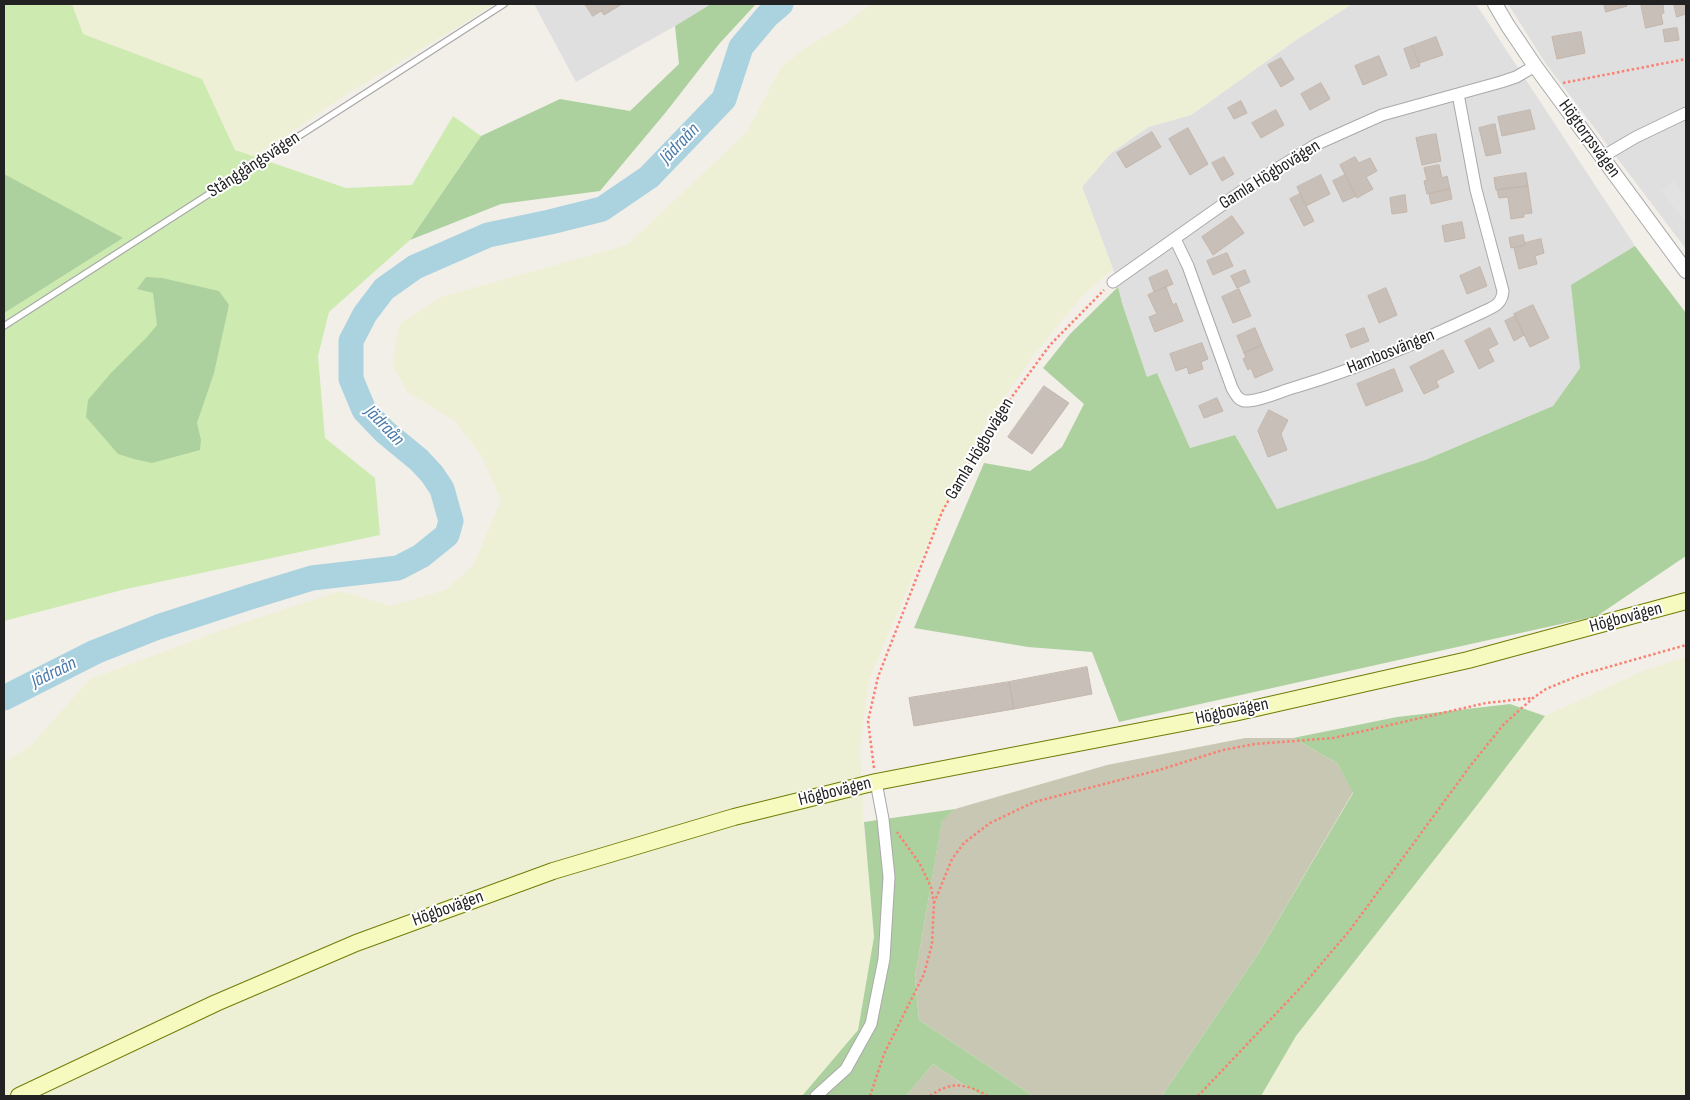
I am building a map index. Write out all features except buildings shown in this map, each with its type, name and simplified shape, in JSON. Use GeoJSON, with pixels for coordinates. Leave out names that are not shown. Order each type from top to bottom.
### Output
{"type":"FeatureCollection","features":[{"type":"Feature","properties":{"kind":"main road","name":"Högbovägen"},"geometry":{"type":"LineString","coordinates":[[19,1096],[216,1003],[356,943],[572,865],[734,817],[876,782],[1234,713],[1468,660],[1686,601]]}},
{"type":"Feature","properties":{"kind":"street","name":"Högtorpsvägen"},"geometry":{"type":"LineString","coordinates":[[1495,4],[1536,66],[1686,271]]}},
{"type":"Feature","properties":{"kind":"street","name":"Gamla Högbovägen"},"geometry":{"type":"LineString","coordinates":[[1113,282],[1250,186],[1317,144],[1382,115],[1516,77],[1536,66]]}},
{"type":"Feature","properties":{"kind":"street","name":"Hambosvängen"},"geometry":{"type":"LineString","coordinates":[[1175,239],[1188,266],[1232,388],[1236,396],[1241,400],[1248,401],[1322,379],[1386,356],[1485,311],[1498,304],[1502,299],[1503,291],[1476,190],[1458,94]]}},
{"type":"Feature","properties":{"kind":"street"},"geometry":{"type":"LineString","coordinates":[[1602,157],[1636,137],[1686,113]]}},
{"type":"Feature","properties":{"kind":"street"},"geometry":{"type":"LineString","coordinates":[[816,1096],[846,1069],[871,1024],[884,960],[889,877],[883,819],[876,782]]}},
{"type":"Feature","properties":{"kind":"lane","name":"Stånggångsvägen"},"geometry":{"type":"LineString","coordinates":[[4,326],[504,4]]}},
{"type":"Feature","properties":{"kind":"path"},"geometry":{"type":"LineString","coordinates":[[1556,85],[1686,59]]}},
{"type":"Feature","properties":{"kind":"path","name":"Gamla Högbovägen"},"geometry":{"type":"LineString","coordinates":[[876,782],[868,721],[870,706],[878,677],[942,512],[989,428],[1044,352],[1084,309],[1113,282]]}},
{"type":"Feature","properties":{"kind":"path"},"geometry":{"type":"LineString","coordinates":[[1198,1096],[1305,983],[1350,930],[1471,765],[1504,724],[1546,689],[1580,675],[1686,645]]}},
{"type":"Feature","properties":{"kind":"path"},"geometry":{"type":"LineString","coordinates":[[934,903],[952,860],[964,843],[990,823],[1034,802],[1159,770],[1223,750],[1255,744],[1333,738],[1486,703],[1533,698]]}},
{"type":"Feature","properties":{"kind":"path"},"geometry":{"type":"LineString","coordinates":[[870,1096],[884,1054],[924,974],[932,944],[934,903],[931,887],[920,864],[898,834],[883,819]]}},
{"type":"Feature","properties":{"kind":"path"},"geometry":{"type":"LineString","coordinates":[[930,1096],[942,1087],[958,1085],[979,1091],[988,1096]]}},
{"type":"Feature","properties":{"kind":"shaded area"},"geometry":{"type":"Polygon","coordinates":[[[72,4],[495,4],[347,94],[254,157],[235,150],[202,79],[83,34],[72,4]]]}},
{"type":"Feature","properties":{"kind":"shaded area"},"geometry":{"type":"Polygon","coordinates":[[[534,4],[711,4],[576,82],[534,4]]]}},
{"type":"Feature","properties":{"kind":"shaded area"},"geometry":{"type":"Polygon","coordinates":[[[871,4],[1352,4],[1296,40],[1191,115],[1148,127],[1111,153],[1082,187],[1113,269],[1082,296],[1034,355],[983,428],[919,563],[869,680],[860,750],[864,830],[874,937],[858,1030],[802,1096],[4,1096],[4,762],[30,746],[90,679],[236,625],[341,591],[390,606],[445,590],[473,566],[501,500],[481,455],[455,421],[407,392],[392,364],[399,325],[441,297],[627,245],[747,132],[781,67],[803,50],[848,22],[871,4]]]}},
{"type":"Feature","properties":{"kind":"shaded area"},"geometry":{"type":"Polygon","coordinates":[[[1352,4],[1476,4],[1635,246],[1572,285],[1580,368],[1553,406],[1425,460],[1277,509],[1235,435],[1190,448],[1157,374],[1147,377],[1122,303],[1113,269],[1082,187],[1111,153],[1148,127],[1191,115],[1296,40],[1352,4]]]}},
{"type":"Feature","properties":{"kind":"shaded area"},"geometry":{"type":"Polygon","coordinates":[[[1508,4],[1686,4],[1686,249],[1546,64],[1508,4]]]}},
{"type":"Feature","properties":{"kind":"shaded area"},"geometry":{"type":"Polygon","coordinates":[[[1674,181],[1686,197],[1686,223],[1661,191],[1674,181]]]}},
{"type":"Feature","properties":{"kind":"shaded area"},"geometry":{"type":"Polygon","coordinates":[[[1686,657],[1686,1096],[1261,1096],[1296,1036],[1545,716],[1645,670],[1686,657]]]}},
{"type":"Feature","properties":{"kind":"shaded area"},"geometry":{"type":"Polygon","coordinates":[[[1245,738],[1293,738],[1337,763],[1353,792],[1258,954],[1162,1096],[1033,1096],[919,1020],[915,977],[942,820],[955,809],[1107,765],[1245,738]]]}},
{"type":"Feature","properties":{"kind":"shaded area"},"geometry":{"type":"Polygon","coordinates":[[[933,1064],[981,1096],[906,1096],[933,1064]]]}},
{"type":"Feature","properties":{"kind":"green space"},"geometry":{"type":"Polygon","coordinates":[[[4,4],[72,4],[83,34],[202,79],[235,150],[346,188],[412,185],[453,116],[481,136],[410,240],[329,312],[318,356],[325,438],[375,478],[380,535],[126,589],[4,621],[4,4]]]}},
{"type":"Feature","properties":{"kind":"green space"},"geometry":{"type":"Polygon","coordinates":[[[711,4],[756,4],[719,44],[666,112],[600,191],[501,204],[410,240],[481,136],[560,99],[630,111],[679,64],[675,26],[711,4]]]}},
{"type":"Feature","properties":{"kind":"green space"},"geometry":{"type":"Polygon","coordinates":[[[4,174],[123,238],[4,313],[4,174]]]}},
{"type":"Feature","properties":{"kind":"green space"},"geometry":{"type":"Polygon","coordinates":[[[1635,246],[1686,313],[1686,556],[1597,616],[1119,722],[1092,652],[1028,647],[914,628],[984,463],[1030,471],[1062,447],[1084,404],[1043,368],[1070,334],[1118,287],[1147,377],[1157,373],[1190,448],[1235,435],[1277,509],[1425,460],[1553,406],[1580,368],[1571,285],[1635,246]]]}},
{"type":"Feature","properties":{"kind":"green space"},"geometry":{"type":"Polygon","coordinates":[[[146,277],[162,278],[219,291],[229,305],[214,373],[197,423],[201,440],[200,450],[152,463],[118,454],[86,417],[88,400],[157,325],[153,293],[137,289],[146,277]]]}},
{"type":"Feature","properties":{"kind":"green space"},"geometry":{"type":"Polygon","coordinates":[[[1510,704],[1545,716],[1296,1036],[1261,1096],[1162,1096],[1258,954],[1353,793],[1337,763],[1293,738],[1397,717],[1510,704]]]}},
{"type":"Feature","properties":{"kind":"green space"},"geometry":{"type":"Polygon","coordinates":[[[955,809],[942,821],[915,977],[919,1020],[1033,1096],[981,1096],[933,1064],[906,1096],[802,1096],[858,1030],[874,937],[864,822],[955,809]]]}},
{"type":"Feature","properties":{"kind":"waterway","name":"Jädraån"},"geometry":{"type":"LineString","coordinates":[[4,698],[95,652],[158,627],[312,578],[398,568],[421,556],[447,535],[451,521],[442,489],[419,460],[385,432],[364,410],[351,379],[351,341],[365,314],[384,289],[415,267],[488,235],[602,209],[649,177],[724,99],[741,47],[767,16],[781,4]]}}]}
